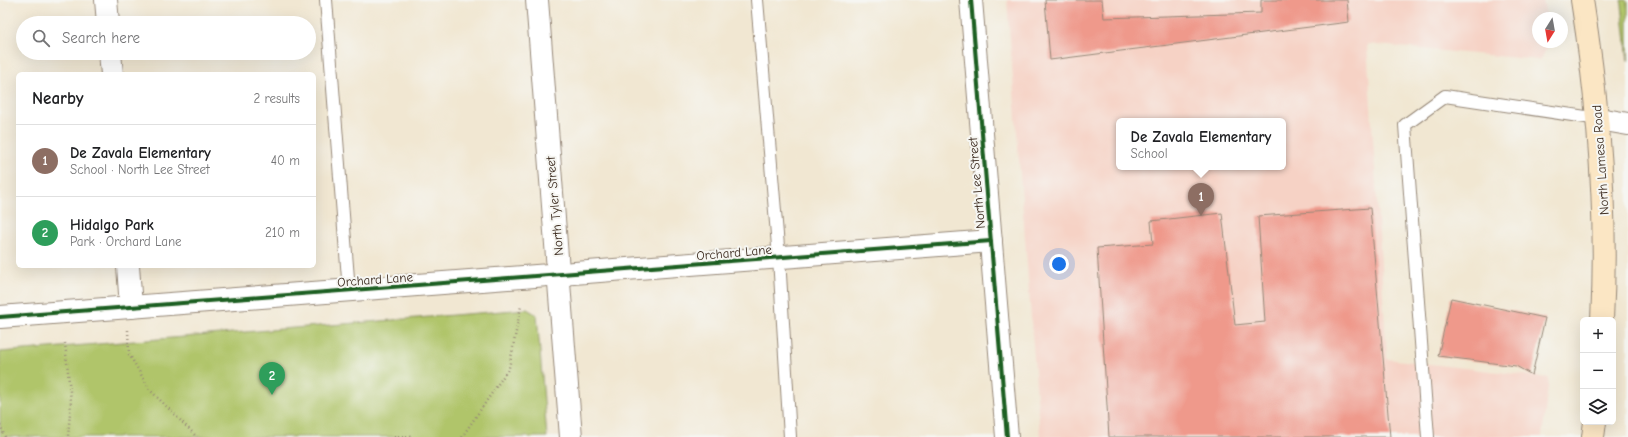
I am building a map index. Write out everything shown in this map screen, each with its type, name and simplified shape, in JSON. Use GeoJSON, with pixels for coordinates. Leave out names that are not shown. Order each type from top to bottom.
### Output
{"type":"FeatureCollection","features":[{"type":"Feature","properties":{"kind":"main road","name":"North Lamesa Road"},"geometry":{"type":"LineString","coordinates":[[1582,0],[1598,119],[1605,244],[1602,317]]}},
{"type":"Feature","properties":{"kind":"main road"},"geometry":{"type":"LineString","coordinates":[[1593,437],[1595,425]]}},
{"type":"Feature","properties":{"kind":"street"},"geometry":{"type":"LineString","coordinates":[[106,0],[107,16]]}},
{"type":"Feature","properties":{"kind":"street","name":"North Tyler Street"},"geometry":{"type":"LineString","coordinates":[[537,0],[571,437]]}},
{"type":"Feature","properties":{"kind":"street","name":"North Lee Street"},"geometry":{"type":"LineString","coordinates":[[971,0],[1007,437]]}},
{"type":"Feature","properties":{"kind":"street"},"geometry":{"type":"LineString","coordinates":[[111,60],[112,72]]}},
{"type":"Feature","properties":{"kind":"street"},"geometry":{"type":"LineString","coordinates":[[1598,119],[1628,124]]}},
{"type":"Feature","properties":{"kind":"street","name":"Orchard Lane"},"geometry":{"type":"LineString","coordinates":[[0,317],[991,241]]}},
{"type":"Feature","properties":{"kind":"street"},"geometry":{"type":"LineString","coordinates":[[128,268],[128,308]]}},
{"type":"Feature","properties":{"kind":"lane"},"geometry":{"type":"LineString","coordinates":[[326,0],[349,291]]}},
{"type":"Feature","properties":{"kind":"lane"},"geometry":{"type":"LineString","coordinates":[[757,0],[779,258],[790,437]]}},
{"type":"Feature","properties":{"kind":"lane"},"geometry":{"type":"LineString","coordinates":[[1428,437],[1405,125],[1445,96],[1598,119]]}},
{"type":"Feature","properties":{"kind":"path"},"geometry":{"type":"LineString","coordinates":[[462,437],[509,368],[521,306]]}},
{"type":"Feature","properties":{"kind":"path"},"geometry":{"type":"LineString","coordinates":[[128,308],[130,338],[129,354],[139,373],[150,390],[197,437]]}},
{"type":"Feature","properties":{"kind":"path"},"geometry":{"type":"LineString","coordinates":[[65,343],[71,401],[68,437]]}},
{"type":"Feature","properties":{"kind":"path"},"geometry":{"type":"LineString","coordinates":[[0,425],[5,437]]}},
{"type":"Feature","properties":{"kind":"path"},"geometry":{"type":"LineString","coordinates":[[394,437],[410,437]]}},
{"type":"Feature","properties":{"kind":"shaded area"},"geometry":{"type":"Polygon","coordinates":[[[1007,0],[1543,0],[1546,12],[1532,12],[1532,48],[1547,48],[1540,60],[1367,44],[1387,359],[1549,378],[1542,437],[1040,437],[1007,0]]]}},
{"type":"Feature","properties":{"kind":"green space"},"geometry":{"type":"Polygon","coordinates":[[[1621,0],[1628,0],[1628,61],[1622,5],[1621,0]]]}},
{"type":"Feature","properties":{"kind":"green space"},"geometry":{"type":"Polygon","coordinates":[[[527,309],[537,315],[547,437],[0,437],[0,352],[527,309]]]}},
{"type":"Feature","properties":{"kind":"building"},"geometry":{"type":"Polygon","coordinates":[[[1045,0],[1102,0],[1104,18],[1261,13],[1261,0],[1347,0],[1349,22],[1050,60],[1045,0]]]}},
{"type":"Feature","properties":{"kind":"building"},"geometry":{"type":"Polygon","coordinates":[[[1370,208],[1390,437],[1109,437],[1097,248],[1153,244],[1151,221],[1222,213],[1235,325],[1265,322],[1258,216],[1370,208]]]}},
{"type":"Feature","properties":{"kind":"building"},"geometry":{"type":"Polygon","coordinates":[[[1451,298],[1545,318],[1532,375],[1516,366],[1438,356],[1451,298]]]}},
{"type":"Feature","properties":{"kind":"cycle path"},"geometry":{"type":"LineString","coordinates":[[971,0],[1007,437]]}},
{"type":"Feature","properties":{"kind":"cycle path"},"geometry":{"type":"LineString","coordinates":[[0,317],[991,241]]}},
{"type":"Feature","properties":{"kind":"place","name":"De Zavala Elementary"},"geometry":{"type":"Point","coordinates":[1201,216]}},
{"type":"Feature","properties":{"kind":"place","name":"Hidalgo Park"},"geometry":{"type":"Point","coordinates":[272,395]}}]}
